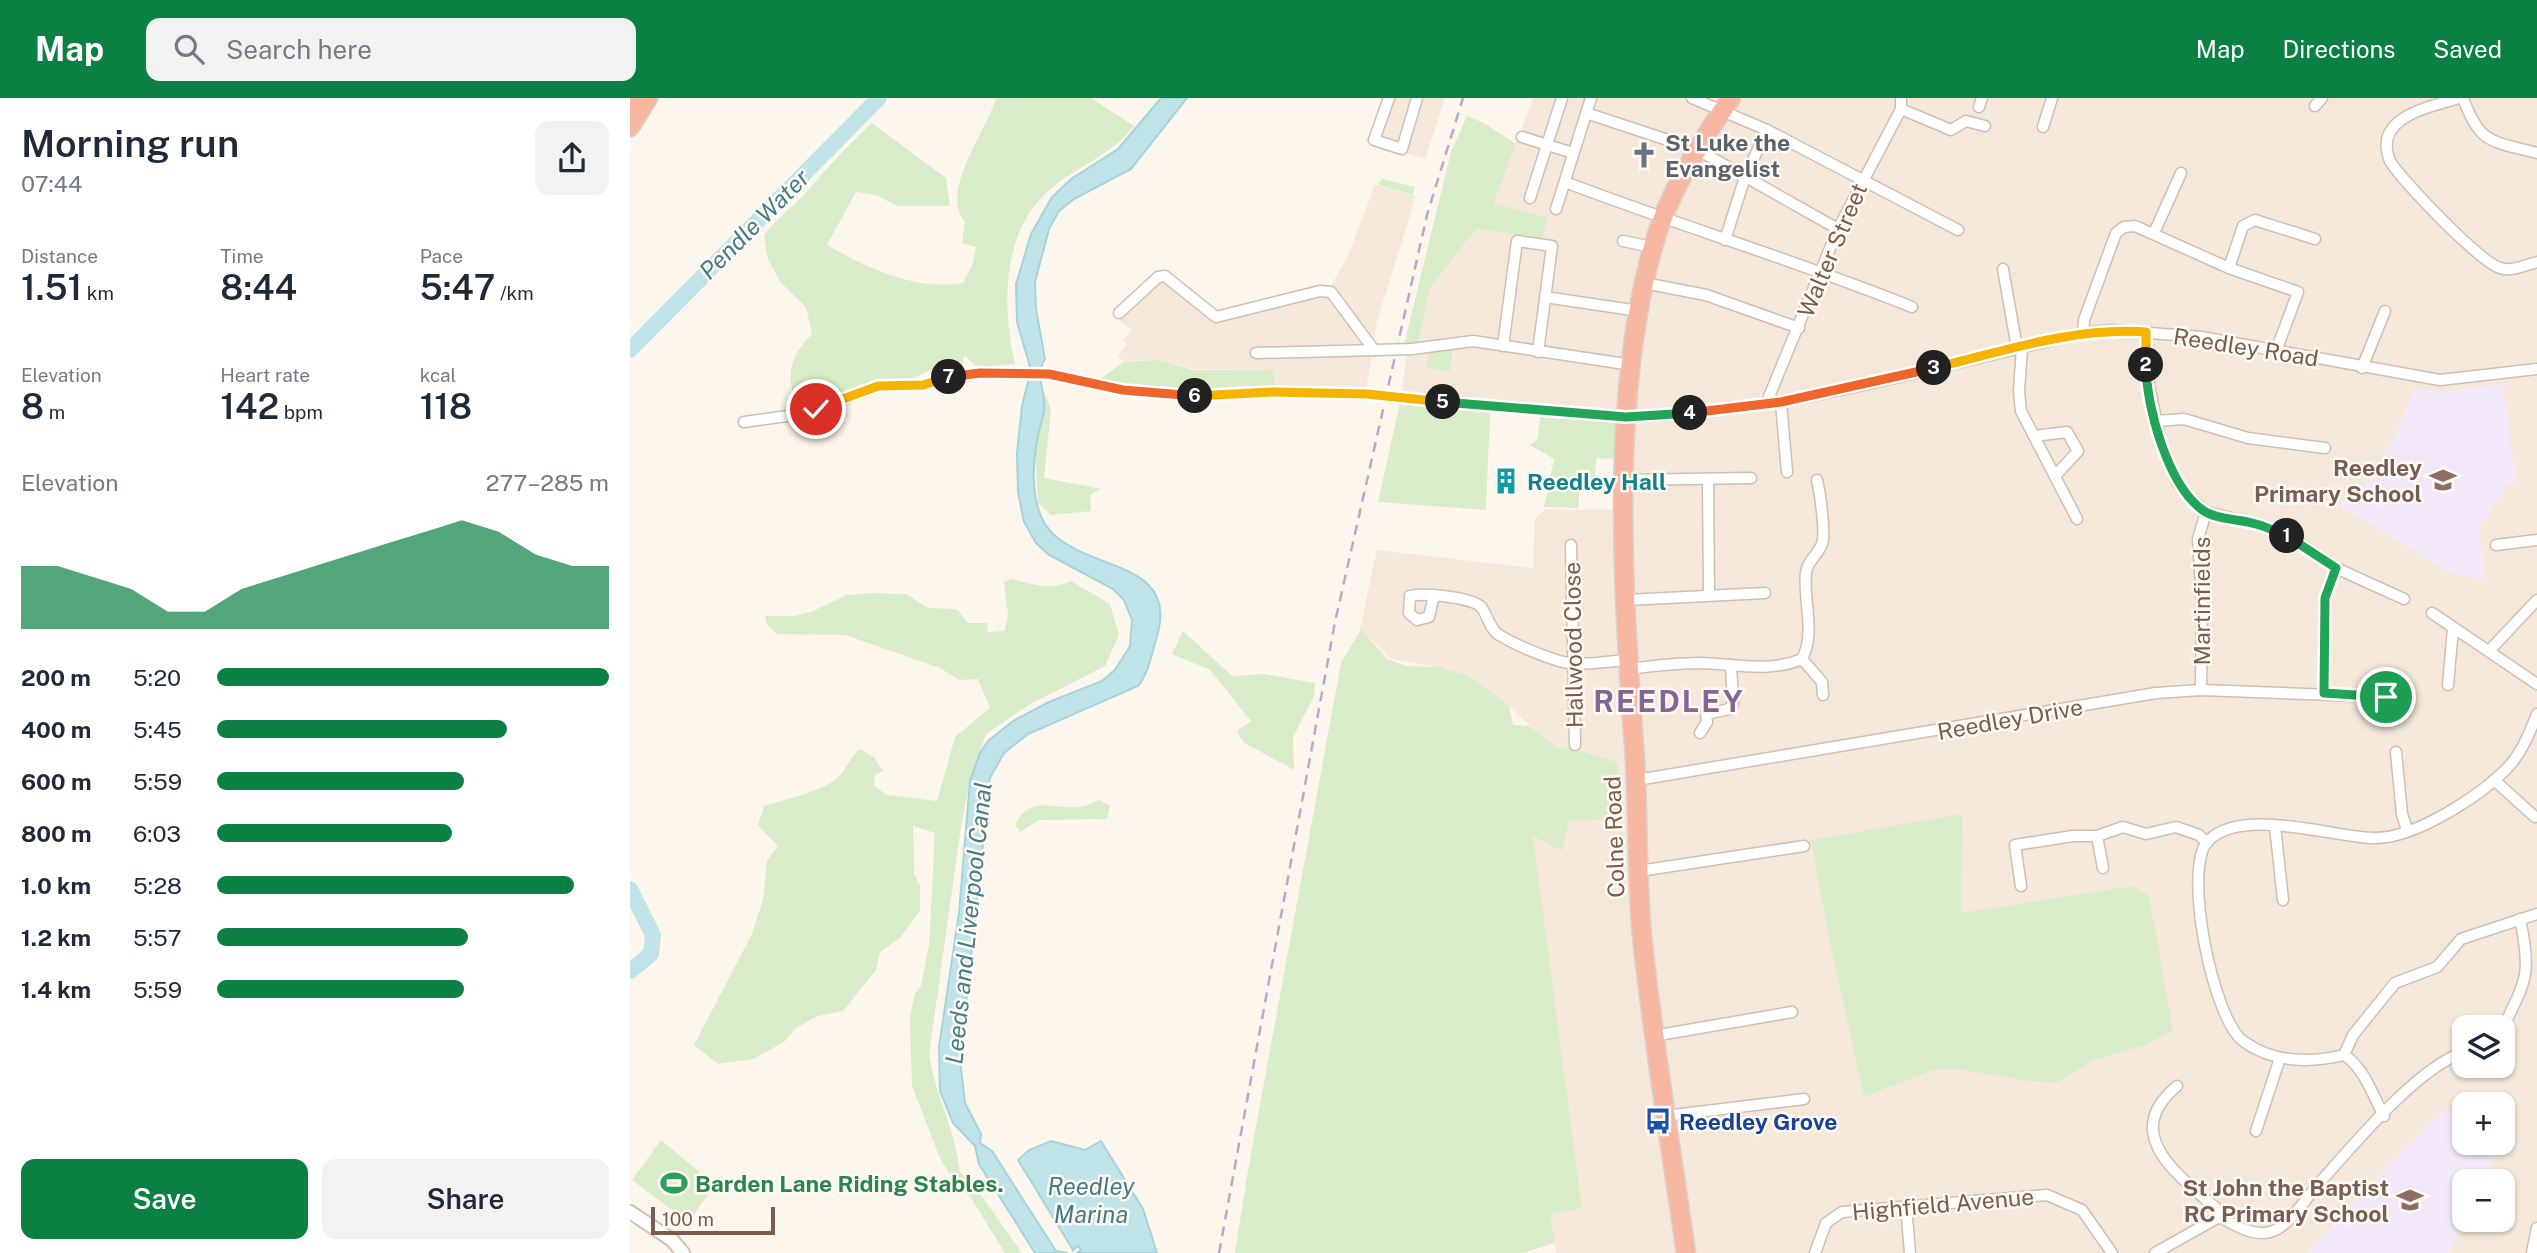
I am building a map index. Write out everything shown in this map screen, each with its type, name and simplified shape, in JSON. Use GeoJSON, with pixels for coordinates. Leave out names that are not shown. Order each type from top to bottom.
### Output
{"type":"FeatureCollection","features":[{"type":"Feature","properties":{"kind":"highway"},"geometry":{"type":"LineString","coordinates":[[630,127],[648,98]]}},
{"type":"Feature","properties":{"kind":"highway","name":"Colne Road"},"geometry":{"type":"LineString","coordinates":[[1686,1253],[1653,1036],[1642,932],[1637,780],[1629,665],[1624,480],[1626,417],[1639,311],[1652,247],[1698,150],[1727,103]]}},
{"type":"Feature","properties":{"kind":"street"},"geometry":{"type":"LineString","coordinates":[[1389,98],[1374,141],[1402,149],[1417,98]]}},
{"type":"Feature","properties":{"kind":"street"},"geometry":{"type":"LineString","coordinates":[[1530,198],[1562,98]]}},
{"type":"Feature","properties":{"kind":"street"},"geometry":{"type":"LineString","coordinates":[[1556,209],[1591,98]]}},
{"type":"Feature","properties":{"kind":"street"},"geometry":{"type":"LineString","coordinates":[[1692,98],[1727,103],[1767,130],[1958,230]]}},
{"type":"Feature","properties":{"kind":"street","name":"Walter Street"},"geometry":{"type":"LineString","coordinates":[[1766,404],[1838,229],[1901,109],[1901,98]]}},
{"type":"Feature","properties":{"kind":"street"},"geometry":{"type":"LineString","coordinates":[[2043,127],[2052,98]]}},
{"type":"Feature","properties":{"kind":"street"},"geometry":{"type":"LineString","coordinates":[[2537,153],[2495,142],[2481,135],[2472,123],[2461,98],[2404,117],[2388,137],[2390,161],[2441,220],[2495,267],[2510,270],[2537,262]]}},
{"type":"Feature","properties":{"kind":"street"},"geometry":{"type":"LineString","coordinates":[[1901,109],[1951,130],[1966,121],[1984,126]]}},
{"type":"Feature","properties":{"kind":"street"},"geometry":{"type":"LineString","coordinates":[[1586,113],[1698,150],[1838,229]]}},
{"type":"Feature","properties":{"kind":"street"},"geometry":{"type":"LineString","coordinates":[[1725,240],[1745,177],[1767,130]]}},
{"type":"Feature","properties":{"kind":"street"},"geometry":{"type":"LineString","coordinates":[[1522,137],[1573,153]]}},
{"type":"Feature","properties":{"kind":"street"},"geometry":{"type":"LineString","coordinates":[[2154,233],[2180,173]]}},
{"type":"Feature","properties":{"kind":"street"},"geometry":{"type":"LineString","coordinates":[[1565,182],[1663,219],[1822,271],[1912,307]]}},
{"type":"Feature","properties":{"kind":"street"},"geometry":{"type":"LineString","coordinates":[[2229,268],[2243,226],[2248,222],[2255,220],[2315,239]]}},
{"type":"Feature","properties":{"kind":"street"},"geometry":{"type":"LineString","coordinates":[[2084,333],[2084,320],[2116,233],[2124,227],[2135,226],[2229,268],[2298,292],[2276,351]]}},
{"type":"Feature","properties":{"kind":"street"},"geometry":{"type":"LineString","coordinates":[[1503,346],[1517,241],[1552,246],[1538,352]]}},
{"type":"Feature","properties":{"kind":"street"},"geometry":{"type":"LineString","coordinates":[[1623,241],[1652,247]]}},
{"type":"Feature","properties":{"kind":"street"},"geometry":{"type":"LineString","coordinates":[[2003,269],[2019,347],[2021,411],[2077,519]]}},
{"type":"Feature","properties":{"kind":"street"},"geometry":{"type":"LineString","coordinates":[[1119,313],[1158,277],[1164,276],[1216,317],[1320,292],[1331,292],[1376,350]]}},
{"type":"Feature","properties":{"kind":"street"},"geometry":{"type":"LineString","coordinates":[[1644,283],[1706,295],[1798,328]]}},
{"type":"Feature","properties":{"kind":"street"},"geometry":{"type":"LineString","coordinates":[[1545,298],[1639,311]]}},
{"type":"Feature","properties":{"kind":"street"},"geometry":{"type":"LineString","coordinates":[[2362,368],[2385,311]]}},
{"type":"Feature","properties":{"kind":"street","name":"Reedley Road"},"geometry":{"type":"LineString","coordinates":[[744,422],[809,413],[878,386],[923,385],[980,373],[1049,374],[1123,390],[1197,396],[1272,392],[1367,394],[1626,417],[1781,402],[2019,347],[2112,330],[2201,337],[2440,380],[2537,369]]}},
{"type":"Feature","properties":{"kind":"street"},"geometry":{"type":"LineString","coordinates":[[2146,332],[2146,369],[2156,421],[2160,440],[2178,484],[2206,512],[2256,524],[2294,539],[2336,568],[2404,599]]}},
{"type":"Feature","properties":{"kind":"street"},"geometry":{"type":"LineString","coordinates":[[1256,353],[1412,349],[1462,342],[1632,365]]}},
{"type":"Feature","properties":{"kind":"street"},"geometry":{"type":"LineString","coordinates":[[1781,402],[1787,472]]}},
{"type":"Feature","properties":{"kind":"street"},"geometry":{"type":"LineString","coordinates":[[2156,421],[2183,419],[2248,438],[2325,448]]}},
{"type":"Feature","properties":{"kind":"street"},"geometry":{"type":"LineString","coordinates":[[2034,436],[2067,432],[2078,452],[2055,476]]}},
{"type":"Feature","properties":{"kind":"street"},"geometry":{"type":"LineString","coordinates":[[1624,480],[1751,478]]}},
{"type":"Feature","properties":{"kind":"street"},"geometry":{"type":"LineString","coordinates":[[1709,479],[1709,595]]}},
{"type":"Feature","properties":{"kind":"street"},"geometry":{"type":"LineString","coordinates":[[1434,595],[1481,606],[1498,635],[1560,662],[1629,665],[1697,663],[1755,667],[1792,664],[1802,659],[1808,649],[1806,572],[1822,543],[1822,499],[1816,480]]}},
{"type":"Feature","properties":{"kind":"street","name":"Martinfields"},"geometry":{"type":"LineString","coordinates":[[2201,690],[2202,601],[2198,539],[2206,512]]}},
{"type":"Feature","properties":{"kind":"street"},"geometry":{"type":"LineString","coordinates":[[2497,545],[2537,540]]}},
{"type":"Feature","properties":{"kind":"street","name":"Hallwood Close"},"geometry":{"type":"LineString","coordinates":[[1571,545],[1575,745]]}},
{"type":"Feature","properties":{"kind":"street"},"geometry":{"type":"LineString","coordinates":[[2324,693],[2325,598],[2336,568]]}},
{"type":"Feature","properties":{"kind":"street"},"geometry":{"type":"LineString","coordinates":[[1627,600],[1765,593]]}},
{"type":"Feature","properties":{"kind":"street"},"geometry":{"type":"LineString","coordinates":[[2489,652],[2537,600]]}},
{"type":"Feature","properties":{"kind":"street"},"geometry":{"type":"LineString","coordinates":[[2432,613],[2537,684]]}},
{"type":"Feature","properties":{"kind":"street"},"geometry":{"type":"LineString","coordinates":[[2448,685],[2453,628]]}},
{"type":"Feature","properties":{"kind":"street"},"geometry":{"type":"LineString","coordinates":[[1802,659],[1822,682],[1823,695]]}},
{"type":"Feature","properties":{"kind":"street"},"geometry":{"type":"LineString","coordinates":[[1700,733],[1707,722],[1706,714],[1730,709],[1733,703],[1731,665]]}},
{"type":"Feature","properties":{"kind":"street","name":"Reedley Drive"},"geometry":{"type":"LineString","coordinates":[[1637,780],[2156,693],[2201,690],[2386,697]]}},
{"type":"Feature","properties":{"kind":"street"},"geometry":{"type":"LineString","coordinates":[[2384,1116],[2353,1060],[2344,1055],[2306,1062],[2280,1058],[2244,1042],[2233,1031],[2213,987],[2205,948],[2198,870],[2207,843],[2232,826],[2275,826],[2373,838],[2407,830],[2452,812],[2494,780],[2510,765],[2525,743],[2537,714]]}},
{"type":"Feature","properties":{"kind":"street"},"geometry":{"type":"LineString","coordinates":[[2396,752],[2402,814],[2407,830]]}},
{"type":"Feature","properties":{"kind":"street"},"geometry":{"type":"LineString","coordinates":[[2494,780],[2535,817]]}},
{"type":"Feature","properties":{"kind":"street"},"geometry":{"type":"LineString","coordinates":[[2275,826],[2283,900]]}},
{"type":"Feature","properties":{"kind":"street"},"geometry":{"type":"LineString","coordinates":[[2021,886],[2015,845],[2073,836],[2097,836],[2123,827],[2146,834],[2176,827],[2199,835],[2207,843]]}},
{"type":"Feature","properties":{"kind":"street"},"geometry":{"type":"LineString","coordinates":[[2097,836],[2103,868]]}},
{"type":"Feature","properties":{"kind":"street"},"geometry":{"type":"LineString","coordinates":[[1639,871],[1804,846]]}},
{"type":"Feature","properties":{"kind":"street"},"geometry":{"type":"LineString","coordinates":[[2344,1055],[2353,1035],[2395,983],[2437,967],[2461,939],[2537,914]]}},
{"type":"Feature","properties":{"kind":"street"},"geometry":{"type":"LineString","coordinates":[[2509,1015],[2527,975],[2527,954],[2520,919]]}},
{"type":"Feature","properties":{"kind":"street"},"geometry":{"type":"LineString","coordinates":[[1653,1036],[1792,1012]]}},
{"type":"Feature","properties":{"kind":"street"},"geometry":{"type":"LineString","coordinates":[[2256,1131],[2280,1058]]}},
{"type":"Feature","properties":{"kind":"street"},"geometry":{"type":"LineString","coordinates":[[2177,1086],[2159,1107],[2153,1125],[2156,1146],[2164,1163],[2216,1208],[2220,1217],[2251,1233],[2267,1233],[2280,1228],[2431,1068],[2452,1058]]}},
{"type":"Feature","properties":{"kind":"street"},"geometry":{"type":"LineString","coordinates":[[1665,1116],[1804,1099]]}},
{"type":"Feature","properties":{"kind":"street","name":"Highfield Avenue"},"geometry":{"type":"LineString","coordinates":[[1815,1253],[1826,1223],[1842,1212],[2047,1195],[2082,1210],[2112,1253]]}},
{"type":"Feature","properties":{"kind":"street"},"geometry":{"type":"LineString","coordinates":[[1906,1205],[1910,1253]]}},
{"type":"Feature","properties":{"kind":"street"},"geometry":{"type":"LineString","coordinates":[[630,1212],[672,1240],[683,1253]]}},
{"type":"Feature","properties":{"kind":"street"},"geometry":{"type":"LineString","coordinates":[[2155,1253],[2220,1217]]}},
{"type":"Feature","properties":{"kind":"street"},"geometry":{"type":"LineString","coordinates":[[2532,1253],[2537,1228]]}},
{"type":"Feature","properties":{"kind":"shaded area"},"geometry":{"type":"Polygon","coordinates":[[[1386,98],[1445,98],[1425,159],[1365,141],[1379,121],[1386,98]]]}},
{"type":"Feature","properties":{"kind":"shaded area"},"geometry":{"type":"Polygon","coordinates":[[[1533,98],[2537,98],[2537,1253],[1556,1253],[1550,1214],[1582,1207],[1530,819],[1534,747],[1530,726],[1505,703],[1448,669],[1391,659],[1360,629],[1377,550],[1533,568],[1535,519],[1545,509],[1614,510],[1618,421],[1400,402],[1407,356],[1410,345],[1418,345],[1430,288],[1476,229],[1541,239],[1548,218],[1494,203],[1533,98]]]}},
{"type":"Feature","properties":{"kind":"shaded area"},"geometry":{"type":"Polygon","coordinates":[[[1375,185],[1416,196],[1377,321],[1365,397],[1276,394],[1274,370],[1193,369],[1159,360],[1123,361],[1118,355],[1127,345],[1123,340],[1131,330],[1113,315],[1158,273],[1167,271],[1216,312],[1330,287],[1347,258],[1375,185]]]}},
{"type":"Feature","properties":{"kind":"shaded area","name":"Reedley Primary School"},"geometry":{"type":"Polygon","coordinates":[[[2503,384],[2516,481],[2507,485],[2479,528],[2485,578],[2454,575],[2339,505],[2371,479],[2397,432],[2415,388],[2438,393],[2503,384]]]}},
{"type":"Feature","properties":{"kind":"shaded area","name":"St John the Baptist RC Primary School"},"geometry":{"type":"Polygon","coordinates":[[[2442,1110],[2452,1115],[2452,1155],[2495,1155],[2489,1169],[2452,1169],[2452,1232],[2459,1232],[2448,1253],[2307,1253],[2442,1110]]]}},
{"type":"Feature","properties":{"kind":"green space"},"geometry":{"type":"Polygon","coordinates":[[[996,98],[1091,98],[1134,126],[1108,151],[1058,183],[1039,200],[1025,220],[1016,242],[1007,291],[1010,340],[1015,364],[978,368],[964,355],[962,368],[935,368],[902,383],[843,397],[793,392],[791,368],[801,347],[812,334],[806,307],[780,282],[768,259],[764,235],[872,123],[946,178],[950,206],[897,206],[876,195],[856,192],[827,245],[892,276],[928,284],[963,283],[973,263],[976,247],[962,243],[965,222],[958,209],[958,194],[967,161],[996,98]]]}},
{"type":"Feature","properties":{"kind":"green space"},"geometry":{"type":"Polygon","coordinates":[[[1467,116],[1484,123],[1516,144],[1494,203],[1548,218],[1542,239],[1476,229],[1430,288],[1418,345],[1404,345],[1451,152],[1467,116]]]}},
{"type":"Feature","properties":{"kind":"green space"},"geometry":{"type":"Polygon","coordinates":[[[1382,179],[1415,187],[1413,195],[1378,185],[1382,179]]]}},
{"type":"Feature","properties":{"kind":"green space"},"geometry":{"type":"Polygon","coordinates":[[[1453,346],[1450,371],[1426,368],[1429,351],[1453,346]]]}},
{"type":"Feature","properties":{"kind":"green space"},"geometry":{"type":"Polygon","coordinates":[[[1159,360],[1193,370],[1274,370],[1275,389],[1157,390],[1098,381],[1123,362],[1159,360]]]}},
{"type":"Feature","properties":{"kind":"green space"},"geometry":{"type":"Polygon","coordinates":[[[1043,388],[1051,410],[1044,478],[1101,489],[1090,495],[1091,511],[1051,515],[1038,503],[1035,447],[1045,409],[1043,388]]]}},
{"type":"Feature","properties":{"kind":"green space"},"geometry":{"type":"Polygon","coordinates":[[[1400,403],[1490,411],[1486,510],[1378,502],[1400,403]]]}},
{"type":"Feature","properties":{"kind":"green space"},"geometry":{"type":"Polygon","coordinates":[[[1541,415],[1618,421],[1615,459],[1597,458],[1594,480],[1582,469],[1578,508],[1544,507],[1554,459],[1530,445],[1537,440],[1541,415]]]}},
{"type":"Feature","properties":{"kind":"green space"},"geometry":{"type":"Polygon","coordinates":[[[1012,579],[1049,586],[1071,581],[1110,604],[1119,635],[1105,666],[1030,704],[986,734],[970,780],[961,827],[929,1054],[960,1172],[974,1185],[1022,1253],[1005,1253],[971,1198],[954,1182],[939,1156],[912,1086],[910,1020],[914,995],[921,986],[929,945],[935,833],[913,826],[914,874],[920,885],[920,911],[900,938],[880,952],[876,970],[843,1011],[817,1016],[795,1029],[784,1042],[753,1059],[718,1064],[694,1045],[752,934],[763,900],[767,861],[778,846],[758,825],[764,806],[808,793],[832,782],[841,775],[860,749],[874,757],[883,771],[875,775],[874,786],[887,795],[937,801],[955,737],[990,708],[978,679],[959,680],[940,668],[845,635],[777,634],[767,625],[765,616],[795,616],[811,612],[847,595],[906,594],[928,608],[957,609],[968,623],[987,623],[988,632],[1005,631],[1008,615],[1004,582],[1012,579]]]}},
{"type":"Feature","properties":{"kind":"green space"},"geometry":{"type":"Polygon","coordinates":[[[1361,629],[1387,659],[1407,666],[1440,667],[1468,676],[1509,705],[1513,725],[1529,726],[1558,748],[1575,749],[1618,763],[1619,819],[1569,821],[1562,851],[1533,836],[1582,1208],[1550,1214],[1555,1243],[1522,1253],[1235,1253],[1341,663],[1361,629]]]}},
{"type":"Feature","properties":{"kind":"green space"},"geometry":{"type":"Polygon","coordinates":[[[1183,631],[1232,676],[1264,674],[1315,683],[1314,696],[1293,737],[1294,770],[1243,742],[1237,731],[1251,721],[1210,670],[1172,654],[1183,631]]]}},
{"type":"Feature","properties":{"kind":"green space"},"geometry":{"type":"Polygon","coordinates":[[[1099,800],[1110,806],[1107,819],[1039,820],[1020,832],[1015,825],[1027,810],[1034,807],[1081,807],[1099,800]]]}},
{"type":"Feature","properties":{"kind":"green space"},"geometry":{"type":"Polygon","coordinates":[[[1962,814],[1961,913],[2133,886],[2149,896],[2173,1030],[2148,1044],[2094,1060],[2058,1082],[2029,1081],[1958,1069],[1933,1070],[1864,1097],[1828,933],[1811,840],[1962,814]]]}},
{"type":"Feature","properties":{"kind":"green space","name":"Barden Lane Riding Stables."},"geometry":{"type":"Polygon","coordinates":[[[661,1140],[715,1185],[688,1222],[632,1180],[661,1140]]]}},
{"type":"Feature","properties":{"kind":"water","name":"Leeds and Liverpool Canal"},"geometry":{"type":"Polygon","coordinates":[[[1161,98],[1187,98],[1131,169],[1074,199],[1059,211],[1049,229],[1035,282],[1036,309],[1045,359],[1040,372],[1044,409],[1034,460],[1038,508],[1053,534],[1070,546],[1128,571],[1144,581],[1156,594],[1160,612],[1150,662],[1138,686],[1028,734],[1004,753],[990,778],[960,1060],[965,1103],[981,1134],[980,1143],[992,1151],[1056,1251],[1068,1253],[1035,1253],[979,1164],[975,1146],[953,1123],[940,1091],[939,1047],[959,913],[970,781],[980,753],[989,740],[1013,721],[1049,702],[1102,681],[1115,670],[1130,646],[1132,620],[1124,600],[1113,589],[1049,555],[1036,543],[1024,522],[1018,492],[1017,453],[1022,406],[1031,370],[1017,322],[1016,284],[1031,234],[1052,197],[1071,179],[1118,149],[1161,98]]]}},
{"type":"Feature","properties":{"kind":"water","name":"Reedley Marina"},"geometry":{"type":"Polygon","coordinates":[[[1051,1141],[1085,1150],[1101,1141],[1143,1209],[1157,1253],[1077,1253],[1081,1250],[1078,1246],[1073,1250],[1018,1160],[1029,1150],[1051,1141]]]}},
{"type":"Feature","properties":{"kind":"waterway","name":"Pendle Water"},"geometry":{"type":"LineString","coordinates":[[630,350],[879,98]]}},
{"type":"Feature","properties":{"kind":"waterway","name":"Pendle Water"},"geometry":{"type":"LineString","coordinates":[[630,889],[653,935],[651,954],[630,971]]}},
{"type":"Feature","properties":{"kind":"railway"},"geometry":{"type":"LineString","coordinates":[[1219,1253],[1335,622],[1427,215],[1463,98]]}},
{"type":"Feature","properties":{"kind":"place","name":"St Luke the Evangelist"},"geometry":{"type":"Point","coordinates":[1644,155]}},
{"type":"Feature","properties":{"kind":"place","name":"Reedley Primary School"},"geometry":{"type":"Point","coordinates":[2443,480]}},
{"type":"Feature","properties":{"kind":"place","name":"Reedley Hall"},"geometry":{"type":"Point","coordinates":[1506,481]}},
{"type":"Feature","properties":{"kind":"place","name":"Reedley Grove"},"geometry":{"type":"Point","coordinates":[1658,1121]}},
{"type":"Feature","properties":{"kind":"place","name":"Barden Lane Riding Stables."},"geometry":{"type":"Point","coordinates":[674,1183]}},
{"type":"Feature","properties":{"kind":"place","name":"St John the Baptist RC Primary School"},"geometry":{"type":"Point","coordinates":[2410,1200]}},
{"type":"Feature","properties":{"kind":"district","name":"REEDLEY"},"geometry":{"type":"Point","coordinates":[1669,701]}},
{"type":"Feature","properties":{"kind":"route"},"geometry":{"type":"LineString","coordinates":[[816,409],[878,386],[923,385],[948,377],[1007,373],[1049,374],[1123,390],[1197,396],[1272,392],[1367,394],[1626,417],[1659,416],[1781,402],[2084,333],[2112,330],[2146,332],[2146,369],[2160,440],[2178,484],[2206,512],[2256,524],[2294,539],[2336,568],[2325,598],[2324,693],[2386,697]]}}]}
